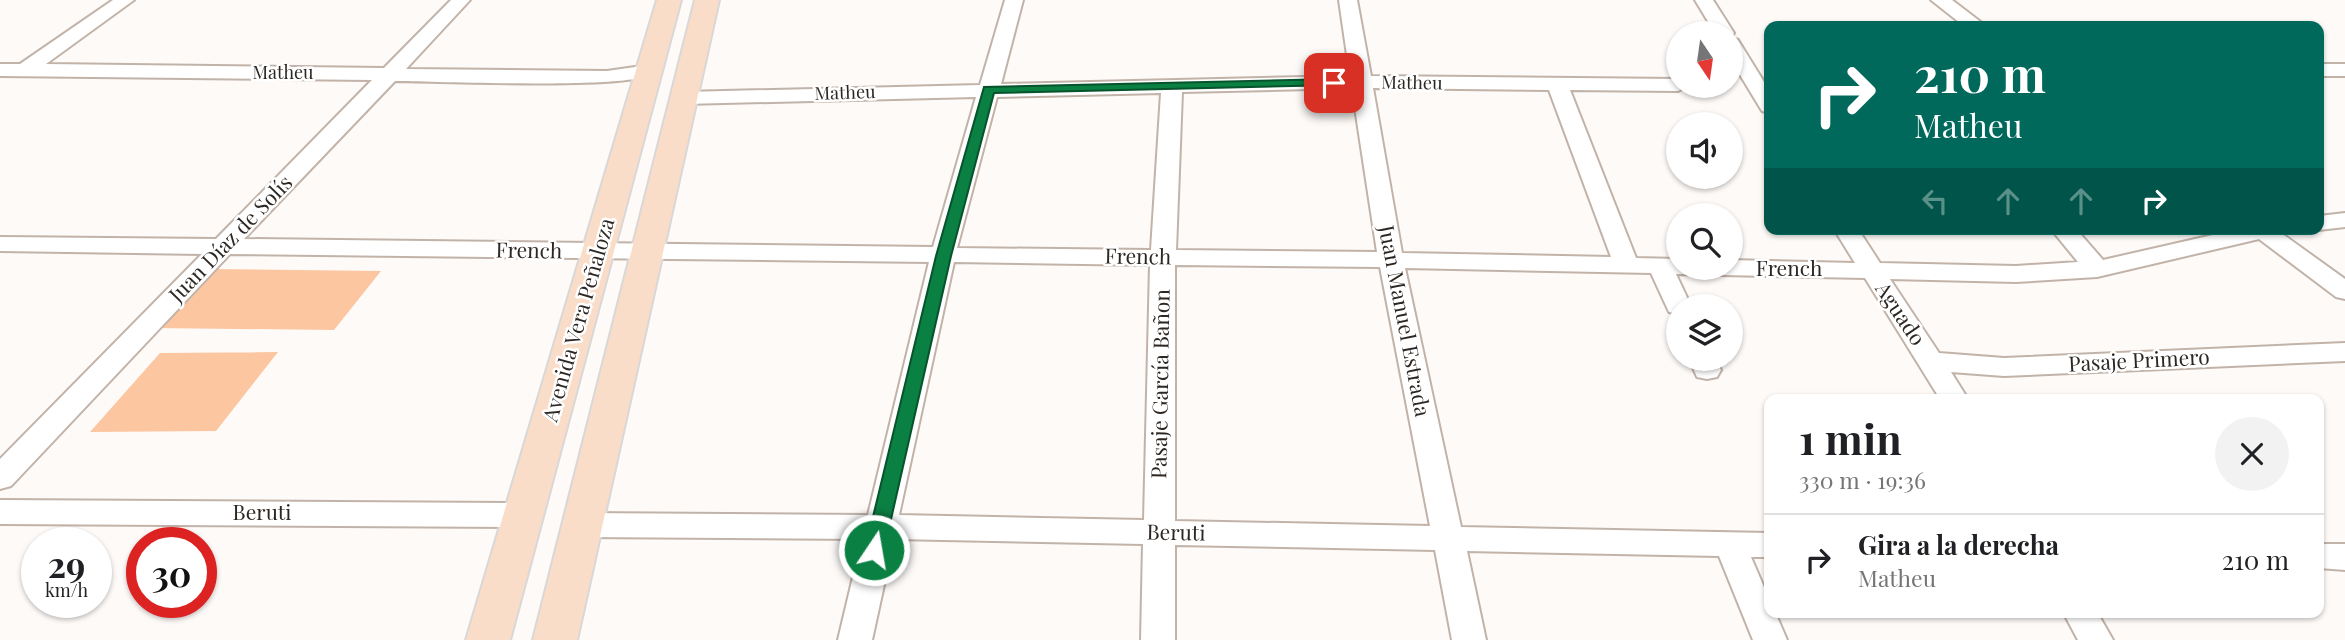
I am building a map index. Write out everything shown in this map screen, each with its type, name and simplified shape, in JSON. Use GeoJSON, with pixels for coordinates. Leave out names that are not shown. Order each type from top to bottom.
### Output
{"type":"FeatureCollection","features":[{"type":"Feature","properties":{"kind":"main road","name":"Avenida Vera Peñaloza"},"geometry":{"type":"LineString","coordinates":[[488,640],[669,0]]}},
{"type":"Feature","properties":{"kind":"main road"},"geometry":{"type":"LineString","coordinates":[[555,640],[707,0]]}},
{"type":"Feature","properties":{"kind":"street"},"geometry":{"type":"LineString","coordinates":[[0,87],[125,0]]}},
{"type":"Feature","properties":{"kind":"street","name":"Juan Díaz de Solís"},"geometry":{"type":"LineString","coordinates":[[0,478],[461,0]]}},
{"type":"Feature","properties":{"kind":"street"},"geometry":{"type":"LineString","coordinates":[[855,640],[943,256],[1014,0]]}},
{"type":"Feature","properties":{"kind":"street","name":"Juan Manuel Estrada"},"geometry":{"type":"LineString","coordinates":[[1348,0],[1391,260],[1469,640]]}},
{"type":"Feature","properties":{"kind":"street"},"geometry":{"type":"LineString","coordinates":[[1704,0],[1717,21]]}},
{"type":"Feature","properties":{"kind":"street"},"geometry":{"type":"LineString","coordinates":[[1940,0],[1969,21]]}},
{"type":"Feature","properties":{"kind":"street"},"geometry":{"type":"LineString","coordinates":[[1743,59],[1763,85]]}},
{"type":"Feature","properties":{"kind":"street","name":"Matheu"},"geometry":{"type":"LineString","coordinates":[[0,70],[607,77],[649,71]]}},
{"type":"Feature","properties":{"kind":"street"},"geometry":{"type":"LineString","coordinates":[[2324,70],[2345,70]]}},
{"type":"Feature","properties":{"kind":"street","name":"Matheu"},"geometry":{"type":"LineString","coordinates":[[684,98],[1361,82],[1666,85]]}},
{"type":"Feature","properties":{"kind":"street"},"geometry":{"type":"LineString","coordinates":[[1743,85],[1763,85]]}},
{"type":"Feature","properties":{"kind":"street","name":"Pasaje García Bañon"},"geometry":{"type":"LineString","coordinates":[[1158,640],[1163,258],[1172,86]]}},
{"type":"Feature","properties":{"kind":"street"},"geometry":{"type":"LineString","coordinates":[[1558,86],[1627,267]]}},
{"type":"Feature","properties":{"kind":"street"},"geometry":{"type":"LineString","coordinates":[[2324,222],[2345,220]]}},
{"type":"Feature","properties":{"kind":"street","name":"Aguado"},"geometry":{"type":"LineString","coordinates":[[1850,235],[1951,394]]}},
{"type":"Feature","properties":{"kind":"street"},"geometry":{"type":"LineString","coordinates":[[2068,235],[2097,269]]}},
{"type":"Feature","properties":{"kind":"street","name":"French"},"geometry":{"type":"LineString","coordinates":[[0,244],[1391,260],[2016,274],[2097,269],[2243,235]]}},
{"type":"Feature","properties":{"kind":"street"},"geometry":{"type":"LineString","coordinates":[[2272,235],[2345,291]]}},
{"type":"Feature","properties":{"kind":"street"},"geometry":{"type":"LineString","coordinates":[[1661,268],[1673,294]]}},
{"type":"Feature","properties":{"kind":"street","name":"Pasaje Primero"},"geometry":{"type":"LineString","coordinates":[[1932,362],[2004,367],[2345,352]]}},
{"type":"Feature","properties":{"kind":"street","name":"Beruti"},"geometry":{"type":"LineString","coordinates":[[0,512],[524,515]]}},
{"type":"Feature","properties":{"kind":"street","name":"Beruti"},"geometry":{"type":"LineString","coordinates":[[583,525],[879,527],[1764,545]]}},
{"type":"Feature","properties":{"kind":"street"},"geometry":{"type":"LineString","coordinates":[[1730,544],[1770,640]]}},
{"type":"Feature","properties":{"kind":"street"},"geometry":{"type":"LineString","coordinates":[[2083,618],[2096,640]]}},
{"type":"Feature","properties":{"kind":"shaded area"},"geometry":{"type":"Polygon","coordinates":[[[212,269],[381,271],[334,330],[155,328],[212,269]]]}},
{"type":"Feature","properties":{"kind":"shaded area"},"geometry":{"type":"Polygon","coordinates":[[[278,352],[216,431],[90,432],[160,353],[278,352]]]}},
{"type":"Feature","properties":{"kind":"route"},"geometry":{"type":"LineString","coordinates":[[874,550],[943,256],[988,89],[1334,83]]}}]}
